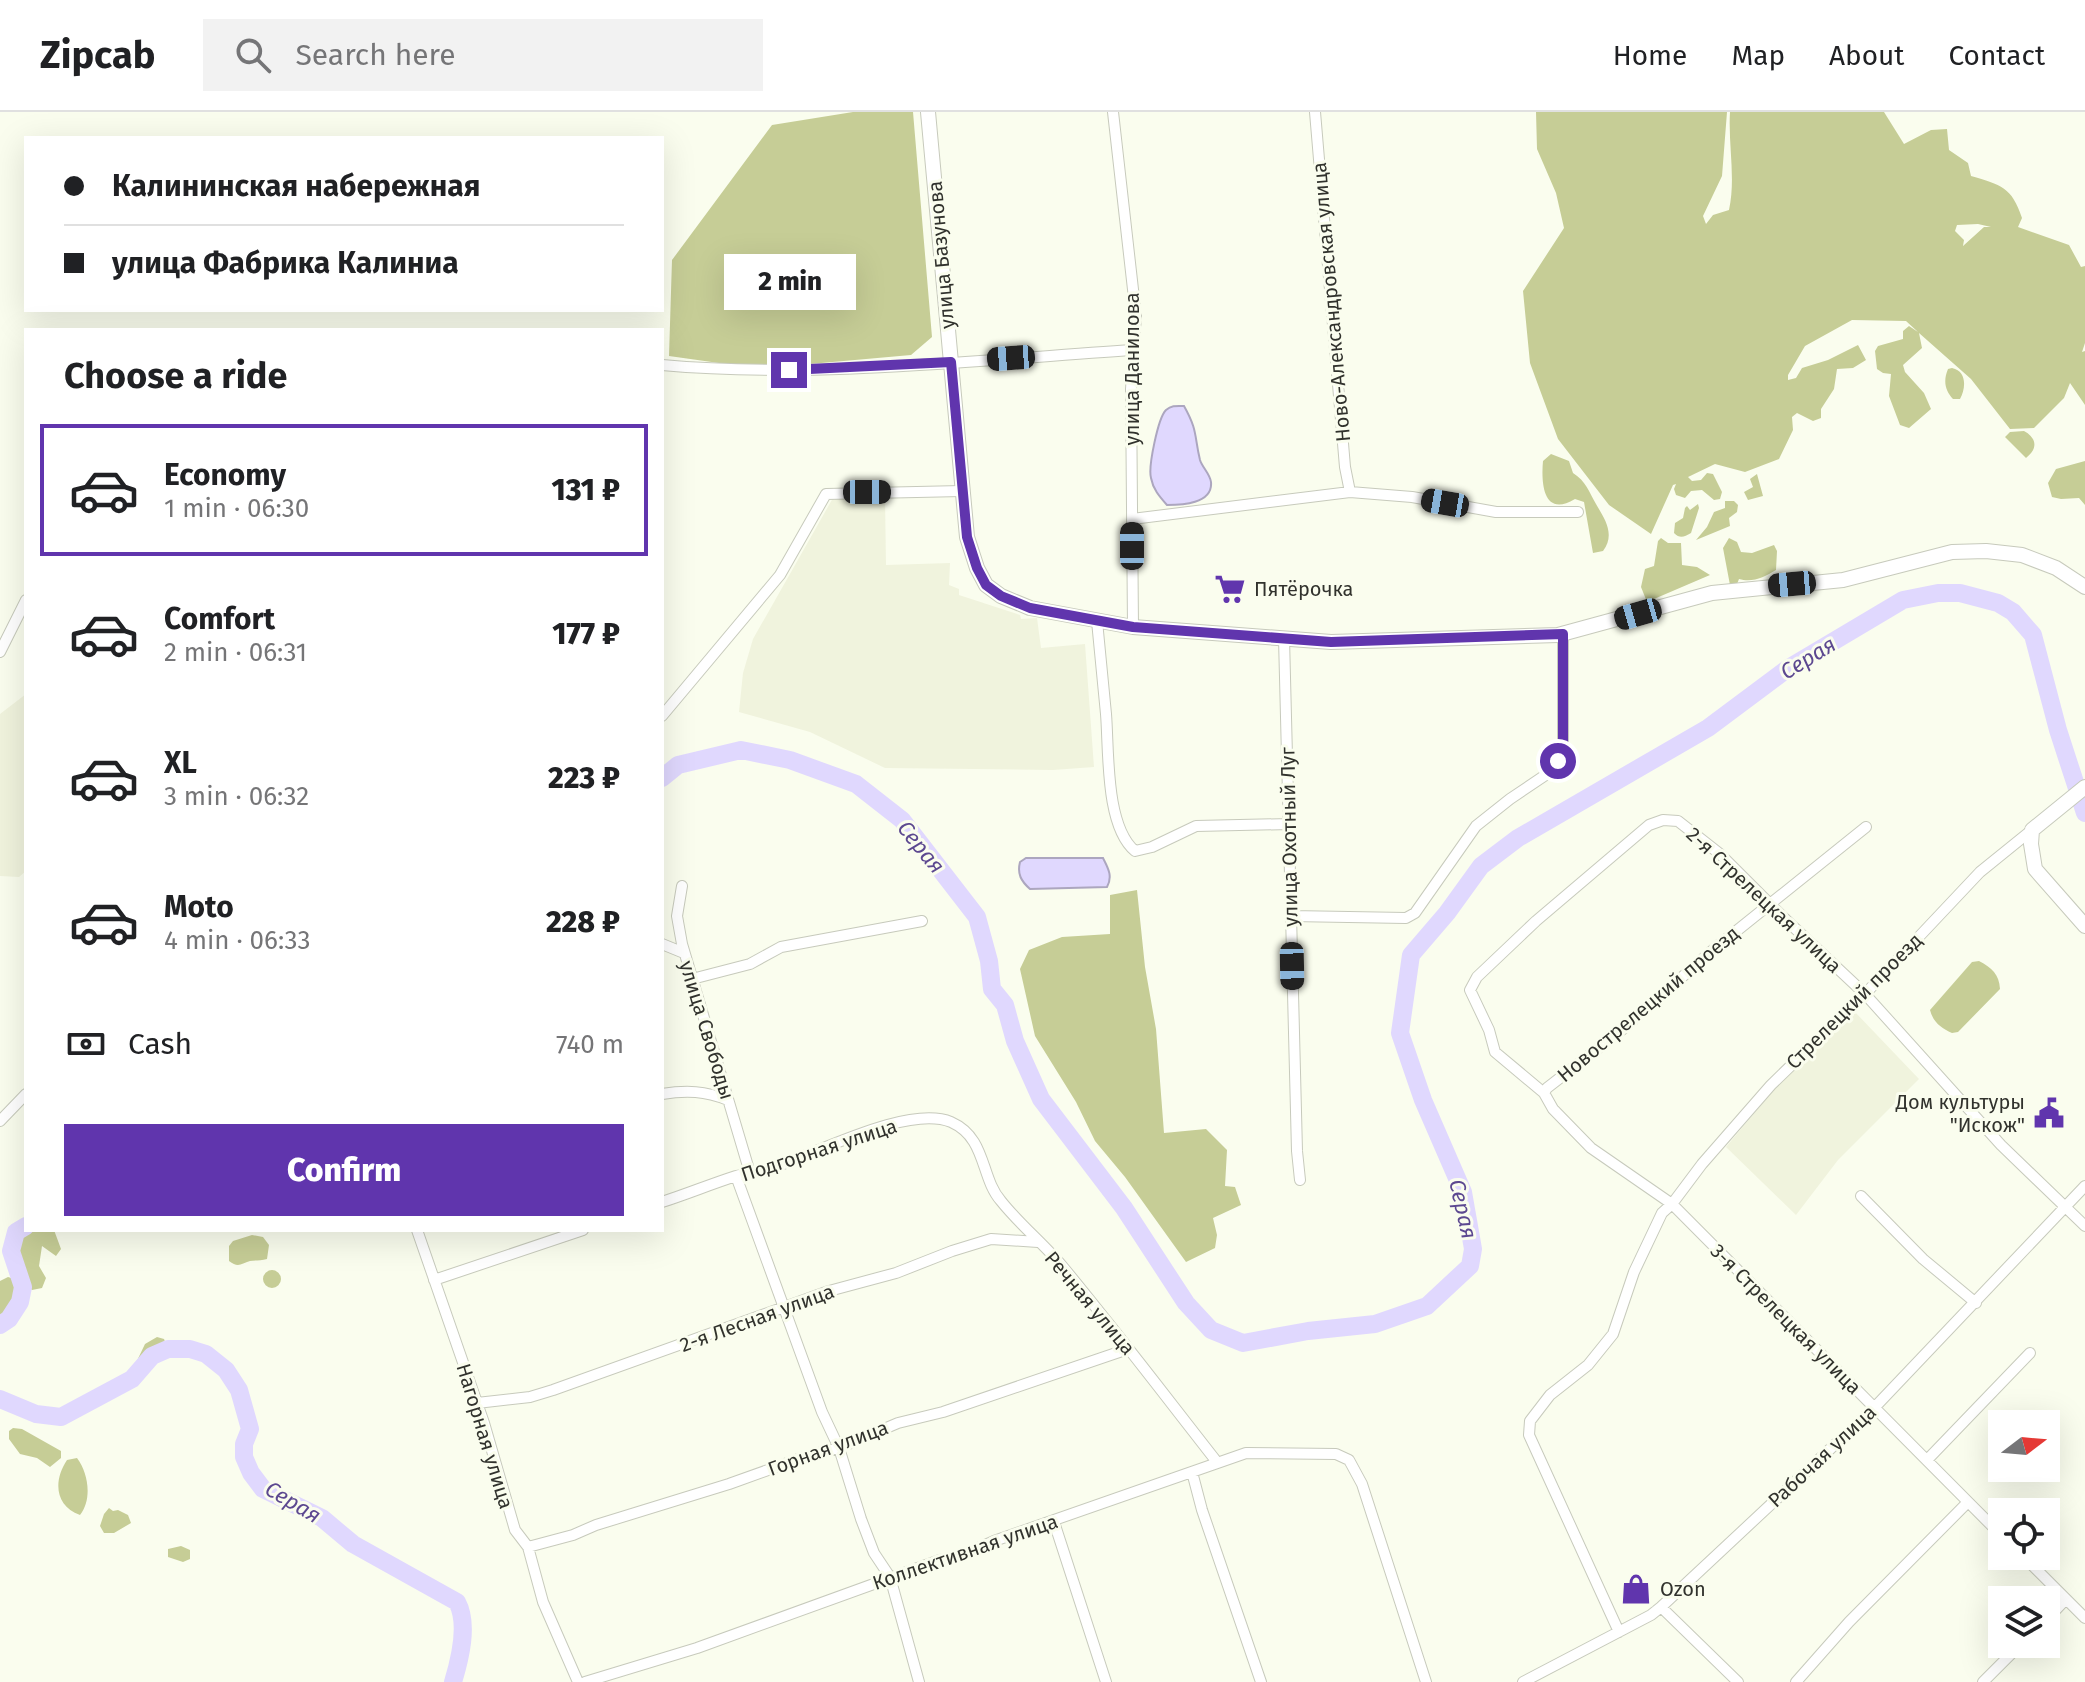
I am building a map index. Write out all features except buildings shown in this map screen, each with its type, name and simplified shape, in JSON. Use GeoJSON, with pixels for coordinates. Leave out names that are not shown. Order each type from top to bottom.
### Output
{"type":"FeatureCollection","features":[{"type":"Feature","properties":{"kind":"street","name":"улица Базунова"},"geometry":{"type":"LineString","coordinates":[[928,112],[962,491],[967,537],[977,568],[986,585],[1001,596],[1030,608],[1097,621]]}},
{"type":"Feature","properties":{"kind":"street","name":"улица Данилова"},"geometry":{"type":"LineString","coordinates":[[1113,112],[1136,316],[1131,389],[1133,627]]}},
{"type":"Feature","properties":{"kind":"street","name":"Ново-Александровская улица"},"geometry":{"type":"LineString","coordinates":[[1315,112],[1345,467],[1350,492]]}},
{"type":"Feature","properties":{"kind":"street"},"geometry":{"type":"LineString","coordinates":[[664,365],[725,371],[821,369],[1133,350]]}},
{"type":"Feature","properties":{"kind":"street"},"geometry":{"type":"LineString","coordinates":[[664,714],[780,575],[826,494],[962,491]]}},
{"type":"Feature","properties":{"kind":"street"},"geometry":{"type":"LineString","coordinates":[[1132,519],[1350,492],[1412,497],[1496,512],[1578,512]]}},
{"type":"Feature","properties":{"kind":"street"},"geometry":{"type":"LineString","coordinates":[[1289,824],[1196,826],[1152,847],[1135,851],[1129,845],[1122,834],[1110,780],[1097,621],[1133,627],[1331,642],[1563,634],[1712,593],[1843,580],[1952,552],[1986,551],[2022,555],[2056,568],[2085,587]]}},
{"type":"Feature","properties":{"kind":"street"},"geometry":{"type":"LineString","coordinates":[[0,652],[24,604]]}},
{"type":"Feature","properties":{"kind":"street"},"geometry":{"type":"LineString","coordinates":[[1291,916],[1406,918],[1415,913],[1476,826],[1553,770],[1563,746],[1563,634]]}},
{"type":"Feature","properties":{"kind":"street","name":"улица Охотный Луг"},"geometry":{"type":"LineString","coordinates":[[1284,638],[1300,1180]]}},
{"type":"Feature","properties":{"kind":"street","name":"Стрелецкий проезд"},"geometry":{"type":"LineString","coordinates":[[1619,1632],[1529,1435],[1530,1421],[1550,1395],[1588,1365],[1613,1334],[1634,1272],[1662,1213],[1771,1085],[1865,994],[1980,872],[2085,787]]}},
{"type":"Feature","properties":{"kind":"street","name":"2-я Стрелецкая улица"},"geometry":{"type":"LineString","coordinates":[[1495,1052],[1489,1030],[1470,990],[1477,977],[1536,921],[1649,825],[1663,820],[1678,821],[1720,854],[1865,994],[2001,1145],[2085,1226]]}},
{"type":"Feature","properties":{"kind":"street","name":"Новострелецкий проезд"},"geometry":{"type":"LineString","coordinates":[[1544,1093],[1769,904],[1866,827]]}},
{"type":"Feature","properties":{"kind":"street"},"geometry":{"type":"LineString","coordinates":[[2032,830],[2035,869],[2085,926]]}},
{"type":"Feature","properties":{"kind":"street","name":"улица Свободы"},"geometry":{"type":"LineString","coordinates":[[682,886],[677,916],[684,953],[750,1173]]}},
{"type":"Feature","properties":{"kind":"street"},"geometry":{"type":"LineString","coordinates":[[692,979],[750,964],[781,947],[922,921]]}},
{"type":"Feature","properties":{"kind":"street"},"geometry":{"type":"LineString","coordinates":[[664,945],[684,953]]}},
{"type":"Feature","properties":{"kind":"street","name":"3-я Стрелецкая улица"},"geometry":{"type":"LineString","coordinates":[[1495,1052],[1544,1093],[1553,1109],[1591,1148],[1672,1204],[1988,1522]]}},
{"type":"Feature","properties":{"kind":"street"},"geometry":{"type":"LineString","coordinates":[[664,1094],[694,1091],[728,1100]]}},
{"type":"Feature","properties":{"kind":"street"},"geometry":{"type":"LineString","coordinates":[[0,1121],[24,1096]]}},
{"type":"Feature","properties":{"kind":"street","name":"Подгорная улица"},"geometry":{"type":"LineString","coordinates":[[664,1201],[736,1176],[772,1168],[825,1145],[898,1123],[927,1118],[951,1122],[973,1139]]}},
{"type":"Feature","properties":{"kind":"street","name":"Речная улица"},"geometry":{"type":"LineString","coordinates":[[973,1139],[997,1197],[1061,1264],[1217,1462]]}},
{"type":"Feature","properties":{"kind":"street"},"geometry":{"type":"LineString","coordinates":[[736,1176],[822,1412],[839,1448],[865,1530],[874,1553],[890,1577],[919,1682]]}},
{"type":"Feature","properties":{"kind":"street","name":"Рабочая улица"},"geometry":{"type":"LineString","coordinates":[[1523,1682],[1661,1607],[1874,1408],[2085,1186]]}},
{"type":"Feature","properties":{"kind":"street"},"geometry":{"type":"LineString","coordinates":[[1861,1196],[1923,1259],[1976,1303]]}},
{"type":"Feature","properties":{"kind":"street","name":"Нагорная улица"},"geometry":{"type":"LineString","coordinates":[[418,1232],[477,1403],[515,1530],[528,1547],[543,1602],[578,1682]]}},
{"type":"Feature","properties":{"kind":"street"},"geometry":{"type":"LineString","coordinates":[[434,1280],[577,1232]]}},
{"type":"Feature","properties":{"kind":"street","name":"2-я Лесная улица"},"geometry":{"type":"LineString","coordinates":[[477,1403],[542,1394],[829,1291],[896,1273],[991,1239],[1038,1242]]}},
{"type":"Feature","properties":{"kind":"street","name":"Горная улица"},"geometry":{"type":"LineString","coordinates":[[528,1547],[839,1448],[898,1423],[943,1412],[1128,1349]]}},
{"type":"Feature","properties":{"kind":"street"},"geometry":{"type":"LineString","coordinates":[[1927,1460],[2030,1353]]}},
{"type":"Feature","properties":{"kind":"street","name":"Коллективная улица"},"geometry":{"type":"LineString","coordinates":[[585,1682],[697,1648],[1217,1462],[1246,1453],[1276,1452],[1336,1454],[1349,1460],[1362,1484],[1426,1682]]}},
{"type":"Feature","properties":{"kind":"street"},"geometry":{"type":"LineString","coordinates":[[1192,1472],[1261,1682]]}},
{"type":"Feature","properties":{"kind":"street"},"geometry":{"type":"LineString","coordinates":[[1796,1682],[1849,1622],[1968,1502]]}},
{"type":"Feature","properties":{"kind":"street"},"geometry":{"type":"LineString","coordinates":[[1054,1522],[1106,1682]]}},
{"type":"Feature","properties":{"kind":"street"},"geometry":{"type":"LineString","coordinates":[[2037,1570],[2085,1618]]}},
{"type":"Feature","properties":{"kind":"street"},"geometry":{"type":"LineString","coordinates":[[2060,1605],[2066,1599]]}},
{"type":"Feature","properties":{"kind":"street"},"geometry":{"type":"LineString","coordinates":[[1661,1607],[1738,1682]]}},
{"type":"Feature","properties":{"kind":"street"},"geometry":{"type":"LineString","coordinates":[[1983,1682],[2007,1658]]}},
{"type":"Feature","properties":{"kind":"shaded area"},"geometry":{"type":"Polygon","coordinates":[[[1184,406],[1194,427],[1200,460],[1211,482],[1210,489],[1207,495],[1195,502],[1167,505],[1152,482],[1152,454],[1166,410],[1184,406]]]}},
{"type":"Feature","properties":{"kind":"shaded area"},"geometry":{"type":"Polygon","coordinates":[[[833,498],[885,498],[886,565],[950,563],[949,585],[959,589],[959,595],[1020,615],[1021,619],[1037,618],[1041,648],[1085,644],[1094,767],[1053,770],[885,768],[810,732],[739,712],[743,673],[753,639],[833,498]]]}},
{"type":"Feature","properties":{"kind":"shaded area"},"geometry":{"type":"Polygon","coordinates":[[[24,696],[24,873],[19,877],[0,876],[0,714],[24,696]]]}},
{"type":"Feature","properties":{"kind":"shaded area"},"geometry":{"type":"Polygon","coordinates":[[[1026,858],[1103,858],[1109,872],[1109,883],[1107,887],[1030,889],[1019,874],[1020,862],[1026,858]]]}},
{"type":"Feature","properties":{"kind":"shaded area"},"geometry":{"type":"Polygon","coordinates":[[[1855,1012],[1919,1079],[1838,1160],[1796,1215],[1726,1147],[1777,1086],[1855,1012]]]}},
{"type":"Feature","properties":{"kind":"green space"},"geometry":{"type":"Polygon","coordinates":[[[853,112],[913,112],[932,337],[911,355],[810,364],[740,366],[669,356],[672,260],[772,125],[853,112]]]}},
{"type":"Feature","properties":{"kind":"green space"},"geometry":{"type":"Polygon","coordinates":[[[1536,112],[1727,112],[1722,176],[1703,216],[1706,224],[1713,215],[1729,210],[1732,186],[1730,112],[1884,112],[1904,144],[1931,130],[1947,129],[1949,150],[1968,163],[1971,176],[1998,185],[2009,193],[2022,218],[2018,227],[2069,245],[2081,267],[2085,266],[2085,343],[2082,352],[2085,351],[2085,405],[2070,383],[2064,398],[2034,428],[2010,429],[1971,379],[1919,333],[1922,348],[1903,365],[1905,372],[1924,393],[1931,409],[1909,428],[1900,425],[1889,396],[1891,374],[1877,369],[1875,351],[1878,346],[1903,339],[1903,331],[1909,326],[1918,332],[1906,321],[1852,320],[1805,346],[1788,375],[1788,380],[1796,378],[1802,368],[1828,360],[1858,345],[1866,360],[1853,368],[1837,369],[1834,389],[1821,409],[1821,418],[1813,421],[1797,413],[1792,417],[1793,430],[1779,459],[1745,472],[1715,464],[1688,477],[1692,481],[1701,480],[1707,473],[1713,474],[1722,492],[1720,499],[1714,500],[1702,490],[1691,491],[1685,498],[1676,495],[1676,484],[1673,485],[1651,534],[1609,505],[1558,439],[1530,363],[1523,291],[1564,228],[1556,193],[1537,149],[1536,112]],[[1957,225],[1955,231],[1964,240],[1963,246],[1984,227],[1991,227],[1957,225]]]}},
{"type":"Feature","properties":{"kind":"green space"},"geometry":{"type":"Polygon","coordinates":[[[1952,368],[1963,376],[1960,399],[1953,399],[1946,385],[1948,369],[1952,368]]]}},
{"type":"Feature","properties":{"kind":"green space"},"geometry":{"type":"Polygon","coordinates":[[[2024,431],[2034,444],[2033,451],[2026,458],[2005,437],[2010,432],[2024,431]]]}},
{"type":"Feature","properties":{"kind":"green space"},"geometry":{"type":"Polygon","coordinates":[[[1551,454],[1569,461],[1573,473],[1584,483],[1602,515],[1609,532],[1603,551],[1593,553],[1584,502],[1575,499],[1556,504],[1546,495],[1543,461],[1551,454]]]}},
{"type":"Feature","properties":{"kind":"green space"},"geometry":{"type":"Polygon","coordinates":[[[2085,461],[2085,505],[2079,498],[2052,497],[2048,483],[2056,469],[2085,461]]]}},
{"type":"Feature","properties":{"kind":"green space"},"geometry":{"type":"Polygon","coordinates":[[[1757,474],[1763,496],[1748,500],[1744,492],[1753,487],[1750,479],[1757,474]]]}},
{"type":"Feature","properties":{"kind":"green space"},"geometry":{"type":"Polygon","coordinates":[[[1725,501],[1734,501],[1738,505],[1737,512],[1729,518],[1730,526],[1696,540],[1714,512],[1725,508],[1725,501]]]}},
{"type":"Feature","properties":{"kind":"green space"},"geometry":{"type":"Polygon","coordinates":[[[1698,504],[1691,533],[1682,537],[1676,535],[1675,523],[1683,518],[1685,508],[1687,506],[1690,510],[1698,504]]]}},
{"type":"Feature","properties":{"kind":"green space"},"geometry":{"type":"Polygon","coordinates":[[[1661,538],[1668,543],[1681,543],[1682,565],[1697,567],[1710,575],[1647,602],[1641,587],[1645,569],[1654,566],[1661,538]]]}},
{"type":"Feature","properties":{"kind":"green space"},"geometry":{"type":"Polygon","coordinates":[[[1729,538],[1737,542],[1741,552],[1752,553],[1774,545],[1777,551],[1776,570],[1754,580],[1739,579],[1737,584],[1730,585],[1723,548],[1729,538]]]}},
{"type":"Feature","properties":{"kind":"green space"},"geometry":{"type":"Polygon","coordinates":[[[1137,890],[1145,967],[1156,1029],[1164,1133],[1206,1129],[1227,1150],[1225,1186],[1235,1187],[1241,1205],[1213,1218],[1217,1235],[1215,1248],[1186,1262],[1095,1141],[1076,1102],[1035,1036],[1020,969],[1029,950],[1062,937],[1110,934],[1110,895],[1137,890]]]}},
{"type":"Feature","properties":{"kind":"green space"},"geometry":{"type":"Polygon","coordinates":[[[1979,961],[1994,972],[2000,989],[1958,1032],[1952,1033],[1938,1024],[1930,1010],[1972,962],[1979,961]]]}},
{"type":"Feature","properties":{"kind":"green space"},"geometry":{"type":"Polygon","coordinates":[[[26,1232],[55,1232],[61,1249],[56,1256],[42,1246],[39,1266],[46,1278],[42,1288],[32,1290],[22,1280],[20,1257],[12,1257],[12,1242],[23,1238],[26,1232]]]}},
{"type":"Feature","properties":{"kind":"green space"},"geometry":{"type":"Polygon","coordinates":[[[252,1235],[263,1237],[269,1245],[267,1259],[240,1265],[229,1261],[229,1246],[233,1241],[252,1235]]]}},
{"type":"Feature","properties":{"kind":"green space"},"geometry":{"type":"Polygon","coordinates":[[[272,1270],[281,1279],[272,1288],[263,1279],[272,1270]]]}},
{"type":"Feature","properties":{"kind":"green space"},"geometry":{"type":"Polygon","coordinates":[[[8,1277],[18,1280],[19,1289],[12,1312],[0,1325],[0,1281],[8,1277]]]}},
{"type":"Feature","properties":{"kind":"green space"},"geometry":{"type":"Polygon","coordinates":[[[157,1337],[164,1339],[166,1344],[149,1370],[143,1373],[135,1365],[145,1344],[157,1337]]]}},
{"type":"Feature","properties":{"kind":"green space"},"geometry":{"type":"Polygon","coordinates":[[[22,1429],[61,1451],[61,1458],[50,1467],[37,1458],[20,1454],[9,1439],[9,1431],[22,1429]]]}},
{"type":"Feature","properties":{"kind":"green space"},"geometry":{"type":"Polygon","coordinates":[[[77,1458],[88,1487],[80,1515],[65,1506],[58,1484],[67,1460],[77,1458]]]}},
{"type":"Feature","properties":{"kind":"green space"},"geometry":{"type":"Polygon","coordinates":[[[109,1508],[128,1515],[131,1523],[114,1533],[104,1533],[100,1526],[109,1508]]]}},
{"type":"Feature","properties":{"kind":"green space"},"geometry":{"type":"Polygon","coordinates":[[[181,1546],[190,1550],[190,1559],[183,1562],[168,1557],[168,1549],[181,1546]]]}},
{"type":"Feature","properties":{"kind":"waterway","name":"Серая"},"geometry":{"type":"LineString","coordinates":[[664,776],[678,765],[741,750],[790,760],[856,784],[902,820],[977,917],[989,961],[992,989],[1005,1005],[1015,1041],[1041,1099],[1124,1208],[1186,1303],[1211,1330],[1243,1343],[1308,1331],[1375,1324],[1427,1306],[1470,1266],[1473,1249],[1463,1192],[1423,1100],[1400,1033],[1411,955],[1481,866],[1518,838],[1708,728],[1787,669],[1903,600],[1938,593],[1960,593],[1998,603],[2013,612],[2033,635],[2058,730],[2085,813]]}},
{"type":"Feature","properties":{"kind":"waterway","name":"Серая"},"geometry":{"type":"LineString","coordinates":[[0,1325],[9,1319],[20,1302],[23,1287],[11,1251],[16,1232],[24,1227]]}},
{"type":"Feature","properties":{"kind":"waterway","name":"Серая"},"geometry":{"type":"LineString","coordinates":[[0,1399],[36,1414],[61,1417],[132,1379],[152,1356],[168,1349],[190,1349],[206,1354],[226,1370],[239,1390],[250,1429],[244,1444],[244,1457],[263,1489],[322,1518],[353,1544],[457,1602],[463,1631],[453,1682]]}},
{"type":"Feature","properties":{"kind":"place","name":"Пятёрочка"},"geometry":{"type":"Point","coordinates":[1230,589]}},
{"type":"Feature","properties":{"kind":"place","name":"Дом культуры \"Искож\""},"geometry":{"type":"Point","coordinates":[2049,1113]}},
{"type":"Feature","properties":{"kind":"place","name":"Ozon"},"geometry":{"type":"Point","coordinates":[1636,1589]}},
{"type":"Feature","properties":{"kind":"route"},"geometry":{"type":"LineString","coordinates":[[789,370],[951,362],[967,537],[986,585],[1001,596],[1030,608],[1133,627],[1331,642],[1563,634],[1563,746],[1558,761]]}}]}
